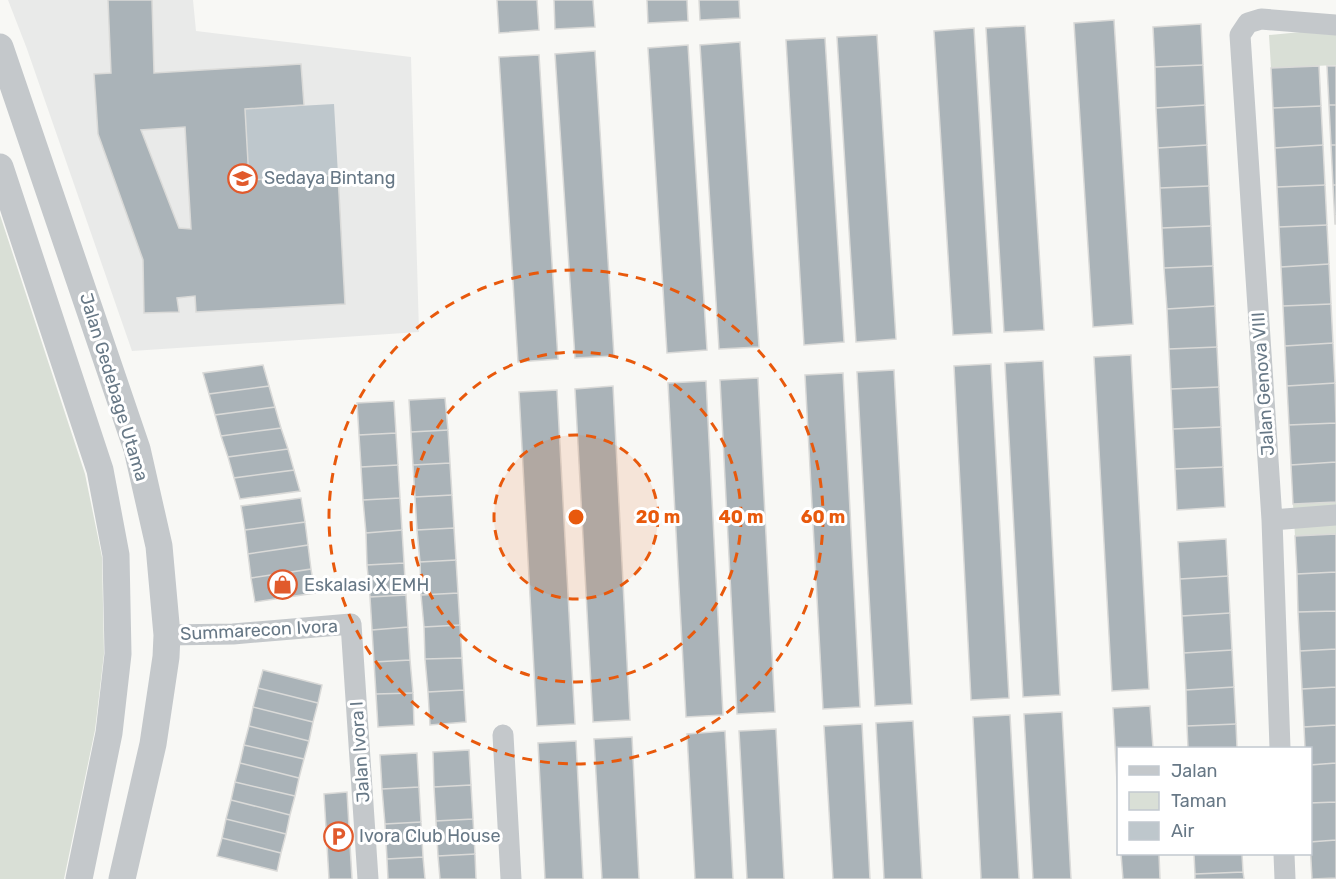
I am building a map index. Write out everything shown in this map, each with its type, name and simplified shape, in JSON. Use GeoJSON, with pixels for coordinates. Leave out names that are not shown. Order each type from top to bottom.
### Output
{"type":"FeatureCollection","features":[{"type":"Feature","properties":{"kind":"street","name":"Jalan Genova VIII"},"geometry":{"type":"LineString","coordinates":[[1280,747],[1272,520],[1240,35],[1248,23],[1260,19],[1336,25]]}},
{"type":"Feature","properties":{"kind":"street","name":"Jalan Gedebage Utama"},"geometry":{"type":"LineString","coordinates":[[1,54],[137,449],[159,546],[167,635],[160,703],[153,744],[122,879]]}},
{"type":"Feature","properties":{"kind":"street"},"geometry":{"type":"LineString","coordinates":[[0,167],[99,470],[116,555],[118,654],[109,733],[80,879]]}},
{"type":"Feature","properties":{"kind":"street"},"geometry":{"type":"LineString","coordinates":[[1272,520],[1336,515]]}},
{"type":"Feature","properties":{"kind":"street","name":"Summarecon Ivora"},"geometry":{"type":"LineString","coordinates":[[167,635],[233,634],[351,624]]}},
{"type":"Feature","properties":{"kind":"street","name":"Jalan Ivora I"},"geometry":{"type":"LineString","coordinates":[[351,624],[368,879]]}},
{"type":"Feature","properties":{"kind":"street"},"geometry":{"type":"LineString","coordinates":[[503,735],[511,879]]}},
{"type":"Feature","properties":{"kind":"street"},"geometry":{"type":"LineString","coordinates":[[1284,855],[1285,879]]}},
{"type":"Feature","properties":{"kind":"shaded area","name":"Sedaya Bintang"},"geometry":{"type":"Polygon","coordinates":[[[8,0],[193,0],[196,31],[411,57],[419,332],[132,351],[8,0]]]}},
{"type":"Feature","properties":{"kind":"green space"},"geometry":{"type":"Polygon","coordinates":[[[1301,32],[1336,35],[1336,65],[1271,68],[1269,35],[1301,32]]]}},
{"type":"Feature","properties":{"kind":"green space"},"geometry":{"type":"Polygon","coordinates":[[[0,215],[85,474],[102,557],[104,654],[95,730],[64,879],[0,879],[0,215]]]}},
{"type":"Feature","properties":{"kind":"green space"},"geometry":{"type":"Polygon","coordinates":[[[1336,502],[1336,534],[1295,536],[1293,504],[1336,502]]]}},
{"type":"Feature","properties":{"kind":"water"},"geometry":{"type":"Polygon","coordinates":[[[334,104],[338,175],[249,180],[245,109],[334,104]]]}},
{"type":"Feature","properties":{"kind":"building"},"geometry":{"type":"Polygon","coordinates":[[[108,0],[152,0],[154,73],[301,64],[304,105],[245,109],[249,180],[338,175],[345,304],[196,312],[195,296],[177,298],[179,312],[144,313],[143,260],[98,134],[94,74],[111,73],[108,0]],[[185,127],[141,130],[179,228],[191,229],[185,127]]]}},
{"type":"Feature","properties":{"kind":"building"},"geometry":{"type":"Polygon","coordinates":[[[497,0],[537,0],[539,30],[499,33],[497,0]]]}},
{"type":"Feature","properties":{"kind":"building"},"geometry":{"type":"Polygon","coordinates":[[[554,0],[593,0],[595,27],[555,29],[554,0]]]}},
{"type":"Feature","properties":{"kind":"building"},"geometry":{"type":"Polygon","coordinates":[[[647,0],[687,0],[688,21],[648,23],[647,0]]]}},
{"type":"Feature","properties":{"kind":"building"},"geometry":{"type":"Polygon","coordinates":[[[699,0],[739,0],[740,18],[700,20],[699,0]]]}},
{"type":"Feature","properties":{"kind":"building"},"geometry":{"type":"Polygon","coordinates":[[[1114,20],[1133,324],[1093,327],[1074,23],[1114,20]]]}},
{"type":"Feature","properties":{"kind":"building"},"geometry":{"type":"Polygon","coordinates":[[[1201,24],[1203,65],[1155,67],[1153,27],[1201,24]]]}},
{"type":"Feature","properties":{"kind":"building"},"geometry":{"type":"Polygon","coordinates":[[[1025,26],[1044,330],[1004,332],[986,28],[1025,26]]]}},
{"type":"Feature","properties":{"kind":"building"},"geometry":{"type":"Polygon","coordinates":[[[974,28],[992,333],[953,335],[934,31],[974,28]]]}},
{"type":"Feature","properties":{"kind":"building"},"geometry":{"type":"Polygon","coordinates":[[[877,35],[896,339],[856,342],[837,37],[877,35]]]}},
{"type":"Feature","properties":{"kind":"building"},"geometry":{"type":"Polygon","coordinates":[[[825,38],[844,342],[804,345],[786,40],[825,38]]]}},
{"type":"Feature","properties":{"kind":"building"},"geometry":{"type":"Polygon","coordinates":[[[740,42],[759,347],[719,349],[700,45],[740,42]]]}},
{"type":"Feature","properties":{"kind":"building"},"geometry":{"type":"Polygon","coordinates":[[[688,45],[707,350],[667,353],[648,48],[688,45]]]}},
{"type":"Feature","properties":{"kind":"building"},"geometry":{"type":"Polygon","coordinates":[[[595,51],[614,356],[575,358],[555,54],[595,51]]]}},
{"type":"Feature","properties":{"kind":"building"},"geometry":{"type":"Polygon","coordinates":[[[539,55],[558,359],[518,362],[499,57],[539,55]]]}},
{"type":"Feature","properties":{"kind":"building"},"geometry":{"type":"Polygon","coordinates":[[[1203,65],[1205,105],[1156,108],[1155,67],[1203,65]]]}},
{"type":"Feature","properties":{"kind":"building"},"geometry":{"type":"Polygon","coordinates":[[[1319,66],[1321,106],[1273,108],[1271,68],[1319,66]]]}},
{"type":"Feature","properties":{"kind":"building"},"geometry":{"type":"Polygon","coordinates":[[[1327,66],[1336,66],[1336,105],[1329,105],[1327,66]]]}},
{"type":"Feature","properties":{"kind":"building"},"geometry":{"type":"Polygon","coordinates":[[[1205,105],[1207,145],[1158,148],[1156,108],[1205,105]]]}},
{"type":"Feature","properties":{"kind":"building"},"geometry":{"type":"Polygon","coordinates":[[[1329,105],[1336,105],[1336,145],[1331,145],[1329,105]]]}},
{"type":"Feature","properties":{"kind":"building"},"geometry":{"type":"Polygon","coordinates":[[[1321,106],[1323,145],[1275,148],[1273,108],[1321,106]]]}},
{"type":"Feature","properties":{"kind":"building"},"geometry":{"type":"Polygon","coordinates":[[[1207,145],[1209,186],[1160,188],[1158,148],[1207,145]]]}},
{"type":"Feature","properties":{"kind":"building"},"geometry":{"type":"Polygon","coordinates":[[[1323,145],[1325,185],[1277,187],[1275,148],[1323,145]]]}},
{"type":"Feature","properties":{"kind":"building"},"geometry":{"type":"Polygon","coordinates":[[[1331,145],[1336,145],[1336,185],[1333,185],[1331,145]]]}},
{"type":"Feature","properties":{"kind":"building"},"geometry":{"type":"Polygon","coordinates":[[[1325,185],[1327,225],[1279,227],[1277,187],[1325,185]]]}},
{"type":"Feature","properties":{"kind":"building"},"geometry":{"type":"Polygon","coordinates":[[[1333,185],[1336,185],[1336,224],[1335,224],[1333,185]]]}},
{"type":"Feature","properties":{"kind":"building"},"geometry":{"type":"Polygon","coordinates":[[[1209,186],[1211,226],[1162,228],[1160,188],[1209,186]]]}},
{"type":"Feature","properties":{"kind":"building"},"geometry":{"type":"Polygon","coordinates":[[[1327,225],[1329,264],[1281,267],[1279,227],[1327,225]]]}},
{"type":"Feature","properties":{"kind":"building"},"geometry":{"type":"Polygon","coordinates":[[[1211,226],[1213,266],[1164,268],[1162,228],[1211,226]]]}},
{"type":"Feature","properties":{"kind":"building"},"geometry":{"type":"Polygon","coordinates":[[[1329,264],[1331,304],[1283,306],[1281,267],[1329,264]]]}},
{"type":"Feature","properties":{"kind":"building"},"geometry":{"type":"Polygon","coordinates":[[[1213,266],[1215,306],[1167,309],[1164,268],[1213,266]]]}},
{"type":"Feature","properties":{"kind":"building"},"geometry":{"type":"Polygon","coordinates":[[[1331,304],[1333,343],[1285,346],[1283,306],[1331,304]]]}},
{"type":"Feature","properties":{"kind":"building"},"geometry":{"type":"Polygon","coordinates":[[[1215,306],[1217,347],[1169,349],[1167,309],[1215,306]]]}},
{"type":"Feature","properties":{"kind":"building"},"geometry":{"type":"Polygon","coordinates":[[[1333,343],[1335,383],[1287,386],[1285,346],[1333,343]]]}},
{"type":"Feature","properties":{"kind":"building"},"geometry":{"type":"Polygon","coordinates":[[[1217,347],[1219,387],[1171,389],[1169,349],[1217,347]]]}},
{"type":"Feature","properties":{"kind":"building"},"geometry":{"type":"Polygon","coordinates":[[[1131,355],[1149,689],[1112,691],[1094,357],[1131,355]]]}},
{"type":"Feature","properties":{"kind":"building"},"geometry":{"type":"Polygon","coordinates":[[[1043,361],[1060,695],[1023,697],[1005,363],[1043,361]]]}},
{"type":"Feature","properties":{"kind":"building"},"geometry":{"type":"Polygon","coordinates":[[[991,364],[1009,698],[971,700],[954,366],[991,364]]]}},
{"type":"Feature","properties":{"kind":"building"},"geometry":{"type":"Polygon","coordinates":[[[263,365],[269,386],[209,394],[203,373],[263,365]]]}},
{"type":"Feature","properties":{"kind":"building"},"geometry":{"type":"Polygon","coordinates":[[[894,370],[912,704],[875,706],[857,372],[894,370]]]}},
{"type":"Feature","properties":{"kind":"building"},"geometry":{"type":"Polygon","coordinates":[[[843,373],[860,707],[823,709],[805,375],[843,373]]]}},
{"type":"Feature","properties":{"kind":"building"},"geometry":{"type":"Polygon","coordinates":[[[758,378],[775,712],[737,714],[720,380],[758,378]]]}},
{"type":"Feature","properties":{"kind":"building"},"geometry":{"type":"Polygon","coordinates":[[[706,381],[723,715],[686,717],[668,383],[706,381]]]}},
{"type":"Feature","properties":{"kind":"building"},"geometry":{"type":"Polygon","coordinates":[[[1335,383],[1336,423],[1289,425],[1287,386],[1335,383]]]}},
{"type":"Feature","properties":{"kind":"building"},"geometry":{"type":"Polygon","coordinates":[[[269,386],[275,407],[215,415],[209,394],[269,386]]]}},
{"type":"Feature","properties":{"kind":"building"},"geometry":{"type":"Polygon","coordinates":[[[613,386],[630,720],[593,722],[575,389],[613,386]]]}},
{"type":"Feature","properties":{"kind":"building"},"geometry":{"type":"Polygon","coordinates":[[[1219,387],[1221,427],[1173,429],[1171,389],[1219,387]]]}},
{"type":"Feature","properties":{"kind":"building"},"geometry":{"type":"Polygon","coordinates":[[[557,390],[575,724],[537,726],[519,392],[557,390]]]}},
{"type":"Feature","properties":{"kind":"building"},"geometry":{"type":"Polygon","coordinates":[[[445,398],[448,430],[411,432],[409,400],[445,398]]]}},
{"type":"Feature","properties":{"kind":"building"},"geometry":{"type":"Polygon","coordinates":[[[394,401],[396,433],[359,435],[357,403],[394,401]]]}},
{"type":"Feature","properties":{"kind":"building"},"geometry":{"type":"Polygon","coordinates":[[[275,407],[281,428],[221,436],[215,415],[275,407]]]}},
{"type":"Feature","properties":{"kind":"building"},"geometry":{"type":"Polygon","coordinates":[[[1336,423],[1336,462],[1291,465],[1289,425],[1336,423]]]}},
{"type":"Feature","properties":{"kind":"building"},"geometry":{"type":"Polygon","coordinates":[[[1221,427],[1223,467],[1175,469],[1173,429],[1221,427]]]}},
{"type":"Feature","properties":{"kind":"building"},"geometry":{"type":"Polygon","coordinates":[[[281,428],[288,449],[228,457],[221,436],[281,428]]]}},
{"type":"Feature","properties":{"kind":"building"},"geometry":{"type":"Polygon","coordinates":[[[448,430],[450,463],[413,465],[411,432],[448,430]]]}},
{"type":"Feature","properties":{"kind":"building"},"geometry":{"type":"Polygon","coordinates":[[[396,433],[398,465],[361,467],[359,435],[396,433]]]}},
{"type":"Feature","properties":{"kind":"building"},"geometry":{"type":"Polygon","coordinates":[[[288,449],[294,470],[234,478],[228,457],[288,449]]]}},
{"type":"Feature","properties":{"kind":"building"},"geometry":{"type":"Polygon","coordinates":[[[1336,462],[1336,502],[1293,504],[1291,465],[1336,462]]]}},
{"type":"Feature","properties":{"kind":"building"},"geometry":{"type":"Polygon","coordinates":[[[450,463],[452,495],[415,497],[413,465],[450,463]]]}},
{"type":"Feature","properties":{"kind":"building"},"geometry":{"type":"Polygon","coordinates":[[[398,465],[400,498],[363,500],[361,467],[398,465]]]}},
{"type":"Feature","properties":{"kind":"building"},"geometry":{"type":"Polygon","coordinates":[[[1223,467],[1225,507],[1177,510],[1175,469],[1223,467]]]}},
{"type":"Feature","properties":{"kind":"building"},"geometry":{"type":"Polygon","coordinates":[[[294,470],[300,491],[240,499],[234,478],[294,470]]]}},
{"type":"Feature","properties":{"kind":"building"},"geometry":{"type":"Polygon","coordinates":[[[452,495],[454,528],[417,530],[415,497],[452,495]]]}},
{"type":"Feature","properties":{"kind":"building"},"geometry":{"type":"Polygon","coordinates":[[[301,498],[305,522],[245,530],[241,506],[301,498]]]}},
{"type":"Feature","properties":{"kind":"building"},"geometry":{"type":"Polygon","coordinates":[[[400,498],[402,530],[366,533],[363,500],[400,498]]]}},
{"type":"Feature","properties":{"kind":"building"},"geometry":{"type":"Polygon","coordinates":[[[305,522],[308,545],[248,554],[245,530],[305,522]]]}},
{"type":"Feature","properties":{"kind":"building"},"geometry":{"type":"Polygon","coordinates":[[[454,528],[456,560],[420,562],[417,530],[454,528]]]}},
{"type":"Feature","properties":{"kind":"building"},"geometry":{"type":"Polygon","coordinates":[[[402,530],[404,563],[367,565],[366,533],[402,530]]]}},
{"type":"Feature","properties":{"kind":"building"},"geometry":{"type":"Polygon","coordinates":[[[1336,534],[1336,572],[1297,574],[1295,536],[1336,534]]]}},
{"type":"Feature","properties":{"kind":"building"},"geometry":{"type":"Polygon","coordinates":[[[1226,539],[1228,576],[1180,579],[1178,542],[1226,539]]]}},
{"type":"Feature","properties":{"kind":"building"},"geometry":{"type":"Polygon","coordinates":[[[308,545],[311,569],[251,578],[248,554],[308,545]]]}},
{"type":"Feature","properties":{"kind":"building"},"geometry":{"type":"Polygon","coordinates":[[[456,560],[458,593],[421,595],[420,562],[456,560]]]}},
{"type":"Feature","properties":{"kind":"building"},"geometry":{"type":"Polygon","coordinates":[[[404,563],[406,595],[370,597],[367,565],[404,563]]]}},
{"type":"Feature","properties":{"kind":"building","name":"Eskalasi X EMH"},"geometry":{"type":"Polygon","coordinates":[[[311,569],[315,593],[255,602],[251,578],[311,569]]]}},
{"type":"Feature","properties":{"kind":"building"},"geometry":{"type":"Polygon","coordinates":[[[1336,572],[1336,611],[1298,612],[1297,574],[1336,572]]]}},
{"type":"Feature","properties":{"kind":"building"},"geometry":{"type":"Polygon","coordinates":[[[1228,576],[1230,613],[1182,616],[1180,579],[1228,576]]]}},
{"type":"Feature","properties":{"kind":"building"},"geometry":{"type":"Polygon","coordinates":[[[458,593],[460,625],[424,627],[421,595],[458,593]]]}},
{"type":"Feature","properties":{"kind":"building"},"geometry":{"type":"Polygon","coordinates":[[[406,595],[408,627],[372,630],[370,597],[406,595]]]}},
{"type":"Feature","properties":{"kind":"building"},"geometry":{"type":"Polygon","coordinates":[[[1336,611],[1336,649],[1300,651],[1298,612],[1336,611]]]}},
{"type":"Feature","properties":{"kind":"building"},"geometry":{"type":"Polygon","coordinates":[[[1230,613],[1232,650],[1184,653],[1182,616],[1230,613]]]}},
{"type":"Feature","properties":{"kind":"building"},"geometry":{"type":"Polygon","coordinates":[[[460,625],[462,658],[425,659],[424,627],[460,625]]]}},
{"type":"Feature","properties":{"kind":"building"},"geometry":{"type":"Polygon","coordinates":[[[408,627],[410,660],[374,662],[372,630],[408,627]]]}},
{"type":"Feature","properties":{"kind":"building"},"geometry":{"type":"Polygon","coordinates":[[[1336,649],[1336,687],[1302,689],[1300,651],[1336,649]]]}},
{"type":"Feature","properties":{"kind":"building"},"geometry":{"type":"Polygon","coordinates":[[[1232,650],[1234,687],[1186,690],[1184,653],[1232,650]]]}},
{"type":"Feature","properties":{"kind":"building"},"geometry":{"type":"Polygon","coordinates":[[[462,658],[464,690],[428,692],[425,659],[462,658]]]}},
{"type":"Feature","properties":{"kind":"building"},"geometry":{"type":"Polygon","coordinates":[[[410,660],[413,693],[376,694],[374,662],[410,660]]]}},
{"type":"Feature","properties":{"kind":"building"},"geometry":{"type":"Polygon","coordinates":[[[263,670],[322,685],[318,703],[258,688],[263,670]]]}},
{"type":"Feature","properties":{"kind":"building"},"geometry":{"type":"Polygon","coordinates":[[[1234,687],[1236,724],[1187,726],[1186,690],[1234,687]]]}},
{"type":"Feature","properties":{"kind":"building"},"geometry":{"type":"Polygon","coordinates":[[[1336,687],[1336,725],[1304,727],[1302,689],[1336,687]]]}},
{"type":"Feature","properties":{"kind":"building"},"geometry":{"type":"Polygon","coordinates":[[[258,688],[318,703],[313,722],[253,707],[258,688]]]}},
{"type":"Feature","properties":{"kind":"building"},"geometry":{"type":"Polygon","coordinates":[[[464,690],[466,722],[430,725],[428,692],[464,690]]]}},
{"type":"Feature","properties":{"kind":"building"},"geometry":{"type":"Polygon","coordinates":[[[413,693],[414,725],[378,727],[376,694],[413,693]]]}},
{"type":"Feature","properties":{"kind":"building"},"geometry":{"type":"Polygon","coordinates":[[[1150,706],[1153,747],[1117,747],[1117,782],[1113,708],[1150,706]]]}},
{"type":"Feature","properties":{"kind":"building"},"geometry":{"type":"Polygon","coordinates":[[[253,707],[313,722],[309,741],[249,726],[253,707]]]}},
{"type":"Feature","properties":{"kind":"building"},"geometry":{"type":"Polygon","coordinates":[[[1062,712],[1071,879],[1033,879],[1024,714],[1062,712]]]}},
{"type":"Feature","properties":{"kind":"building"},"geometry":{"type":"Polygon","coordinates":[[[1010,715],[1019,879],[981,879],[973,717],[1010,715]]]}},
{"type":"Feature","properties":{"kind":"building"},"geometry":{"type":"Polygon","coordinates":[[[913,721],[922,879],[884,879],[876,723],[913,721]]]}},
{"type":"Feature","properties":{"kind":"building"},"geometry":{"type":"Polygon","coordinates":[[[862,724],[870,879],[833,879],[824,726],[862,724]]]}},
{"type":"Feature","properties":{"kind":"building"},"geometry":{"type":"Polygon","coordinates":[[[1236,724],[1237,747],[1188,747],[1187,726],[1236,724]]]}},
{"type":"Feature","properties":{"kind":"building"},"geometry":{"type":"Polygon","coordinates":[[[1336,725],[1336,763],[1312,765],[1312,747],[1305,747],[1304,727],[1336,725]]]}},
{"type":"Feature","properties":{"kind":"building"},"geometry":{"type":"Polygon","coordinates":[[[249,726],[309,741],[304,759],[244,745],[249,726]]]}},
{"type":"Feature","properties":{"kind":"building"},"geometry":{"type":"Polygon","coordinates":[[[776,729],[784,879],[747,879],[739,731],[776,729]]]}},
{"type":"Feature","properties":{"kind":"building"},"geometry":{"type":"Polygon","coordinates":[[[725,731],[733,879],[695,879],[687,734],[725,731]]]}},
{"type":"Feature","properties":{"kind":"building"},"geometry":{"type":"Polygon","coordinates":[[[632,737],[639,879],[602,879],[594,739],[632,737]]]}},
{"type":"Feature","properties":{"kind":"building"},"geometry":{"type":"Polygon","coordinates":[[[576,741],[583,879],[545,879],[538,743],[576,741]]]}},
{"type":"Feature","properties":{"kind":"building"},"geometry":{"type":"Polygon","coordinates":[[[244,745],[304,759],[299,778],[240,763],[244,745]]]}},
{"type":"Feature","properties":{"kind":"building"},"geometry":{"type":"Polygon","coordinates":[[[469,750],[471,785],[434,787],[433,752],[469,750]]]}},
{"type":"Feature","properties":{"kind":"building"},"geometry":{"type":"Polygon","coordinates":[[[417,753],[419,787],[382,789],[380,755],[417,753]]]}},
{"type":"Feature","properties":{"kind":"building"},"geometry":{"type":"Polygon","coordinates":[[[240,763],[299,778],[295,796],[235,782],[240,763]]]}},
{"type":"Feature","properties":{"kind":"building"},"geometry":{"type":"Polygon","coordinates":[[[1336,763],[1336,802],[1312,803],[1312,765],[1336,763]]]}},
{"type":"Feature","properties":{"kind":"building"},"geometry":{"type":"Polygon","coordinates":[[[235,782],[295,796],[290,815],[231,800],[235,782]]]}},
{"type":"Feature","properties":{"kind":"building"},"geometry":{"type":"Polygon","coordinates":[[[471,785],[473,819],[436,821],[434,787],[471,785]]]}},
{"type":"Feature","properties":{"kind":"building"},"geometry":{"type":"Polygon","coordinates":[[[419,787],[421,822],[385,824],[382,789],[419,787]]]}},
{"type":"Feature","properties":{"kind":"building","name":"Ivora Club House"},"geometry":{"type":"Polygon","coordinates":[[[347,792],[352,879],[329,879],[324,794],[347,792]]]}},
{"type":"Feature","properties":{"kind":"building"},"geometry":{"type":"Polygon","coordinates":[[[231,800],[290,815],[286,834],[226,819],[231,800]]]}},
{"type":"Feature","properties":{"kind":"building"},"geometry":{"type":"Polygon","coordinates":[[[1336,802],[1336,840],[1312,842],[1312,803],[1336,802]]]}},
{"type":"Feature","properties":{"kind":"building"},"geometry":{"type":"Polygon","coordinates":[[[226,819],[286,834],[281,853],[222,838],[226,819]]]}},
{"type":"Feature","properties":{"kind":"building"},"geometry":{"type":"Polygon","coordinates":[[[473,819],[475,854],[438,856],[436,821],[473,819]]]}},
{"type":"Feature","properties":{"kind":"building"},"geometry":{"type":"Polygon","coordinates":[[[421,822],[423,857],[387,859],[385,824],[421,822]]]}},
{"type":"Feature","properties":{"kind":"building"},"geometry":{"type":"Polygon","coordinates":[[[222,838],[281,853],[277,871],[217,856],[222,838]]]}},
{"type":"Feature","properties":{"kind":"building"},"geometry":{"type":"Polygon","coordinates":[[[1336,840],[1336,878],[1312,879],[1312,842],[1336,840]]]}},
{"type":"Feature","properties":{"kind":"building"},"geometry":{"type":"Polygon","coordinates":[[[475,854],[476,879],[440,879],[438,856],[475,854]]]}},
{"type":"Feature","properties":{"kind":"building"},"geometry":{"type":"Polygon","coordinates":[[[1121,855],[1159,855],[1160,879],[1123,879],[1121,855]]]}},
{"type":"Feature","properties":{"kind":"building"},"geometry":{"type":"Polygon","coordinates":[[[1194,855],[1242,855],[1243,872],[1195,874],[1194,855]]]}},
{"type":"Feature","properties":{"kind":"building"},"geometry":{"type":"Polygon","coordinates":[[[423,857],[425,879],[388,879],[387,859],[423,857]]]}},
{"type":"Feature","properties":{"kind":"building"},"geometry":{"type":"Polygon","coordinates":[[[1243,872],[1244,879],[1195,879],[1195,874],[1243,872]]]}},
{"type":"Feature","properties":{"kind":"place","name":"Sedaya Bintang"},"geometry":{"type":"Point","coordinates":[243,178]}},
{"type":"Feature","properties":{"kind":"place","name":"Eskalasi X EMH"},"geometry":{"type":"Point","coordinates":[283,585]}},
{"type":"Feature","properties":{"kind":"place","name":"Ivora Club House"},"geometry":{"type":"Point","coordinates":[338,836]}}]}
